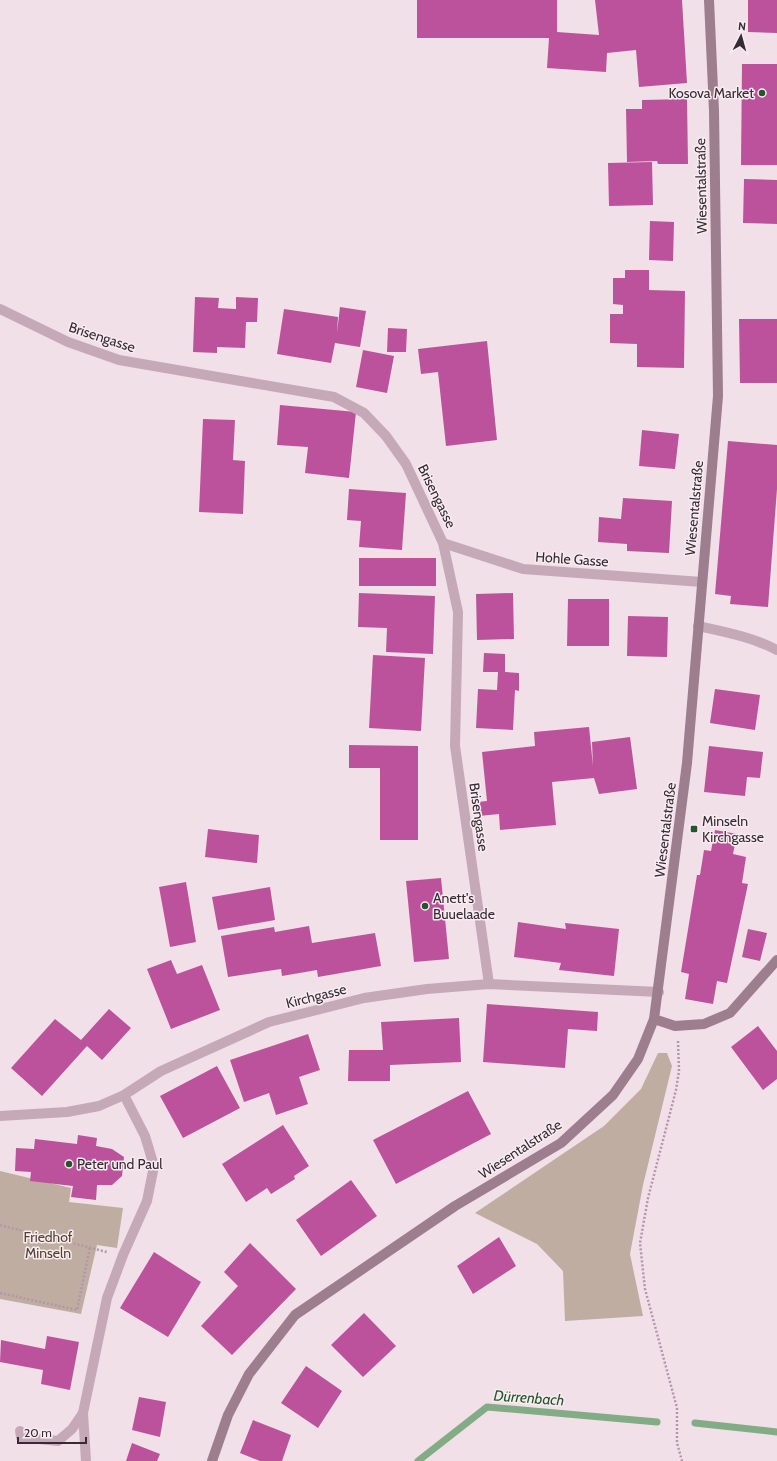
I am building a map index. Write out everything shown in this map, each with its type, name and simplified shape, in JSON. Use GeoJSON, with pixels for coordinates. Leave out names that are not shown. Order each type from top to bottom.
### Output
{"type":"FeatureCollection","features":[{"type":"Feature","properties":{"kind":"street","name":"Wiesentalstraße"},"geometry":{"type":"LineString","coordinates":[[212,1461],[228,1415],[249,1374],[295,1315],[455,1206],[561,1143],[613,1095],[638,1059],[654,1019],[659,992],[687,763],[718,396],[714,111],[709,0]]}},
{"type":"Feature","properties":{"kind":"street","name":"Brisengasse"},"geometry":{"type":"LineString","coordinates":[[0,309],[68,342],[119,360],[334,397],[364,413],[386,436],[406,464],[443,542],[458,612],[455,746],[489,984]]}},
{"type":"Feature","properties":{"kind":"street","name":"Hohle Gasse"},"geometry":{"type":"LineString","coordinates":[[443,542],[523,569],[702,582]]}},
{"type":"Feature","properties":{"kind":"street"},"geometry":{"type":"LineString","coordinates":[[698,626],[729,632],[765,644],[777,650]]}},
{"type":"Feature","properties":{"kind":"street"},"geometry":{"type":"LineString","coordinates":[[654,1019],[674,1026],[704,1024],[730,1013],[777,960]]}},
{"type":"Feature","properties":{"kind":"street","name":"Kirchgasse"},"geometry":{"type":"LineString","coordinates":[[0,1116],[67,1112],[99,1106],[124,1095],[161,1071],[269,1022],[364,998],[427,988],[489,984],[659,992]]}},
{"type":"Feature","properties":{"kind":"street"},"geometry":{"type":"LineString","coordinates":[[86,1461],[83,1413],[107,1298],[123,1255],[147,1201],[154,1166],[145,1136],[124,1095]]}},
{"type":"Feature","properties":{"kind":"street"},"geometry":{"type":"LineString","coordinates":[[20,1430],[20,1437],[45,1441],[58,1441],[72,1429],[83,1413]]}},
{"type":"Feature","properties":{"kind":"path"},"geometry":{"type":"LineString","coordinates":[[674,1026],[679,1048],[676,1090],[648,1198],[640,1243],[645,1289],[677,1408],[677,1443],[682,1461]]}},
{"type":"Feature","properties":{"kind":"path"},"geometry":{"type":"LineString","coordinates":[[0,1225],[123,1255]]}},
{"type":"Feature","properties":{"kind":"path"},"geometry":{"type":"LineString","coordinates":[[0,1293],[77,1310],[90,1247]]}},
{"type":"Feature","properties":{"kind":"green space"},"geometry":{"type":"Polygon","coordinates":[[[658,1053],[667,1053],[672,1066],[643,1185],[630,1254],[643,1316],[565,1321],[563,1271],[537,1244],[475,1213],[604,1126],[641,1089],[658,1053]]]}},
{"type":"Feature","properties":{"kind":"green space","name":"Friedhof Minseln"},"geometry":{"type":"Polygon","coordinates":[[[0,1171],[71,1188],[69,1202],[123,1208],[117,1248],[97,1245],[81,1314],[0,1299],[0,1171]]]}},
{"type":"Feature","properties":{"kind":"building"},"geometry":{"type":"Polygon","coordinates":[[[417,0],[557,0],[557,32],[599,35],[595,0],[682,0],[687,83],[639,87],[636,50],[607,53],[606,72],[547,68],[549,38],[417,38],[417,0]]]}},
{"type":"Feature","properties":{"kind":"building"},"geometry":{"type":"Polygon","coordinates":[[[748,0],[777,0],[777,33],[748,32],[748,0]]]}},
{"type":"Feature","properties":{"kind":"building"},"geometry":{"type":"Polygon","coordinates":[[[742,64],[777,64],[777,165],[741,165],[742,64]]]}},
{"type":"Feature","properties":{"kind":"building"},"geometry":{"type":"Polygon","coordinates":[[[687,99],[688,164],[658,164],[657,161],[627,162],[626,109],[642,109],[642,100],[687,99]]]}},
{"type":"Feature","properties":{"kind":"building"},"geometry":{"type":"Polygon","coordinates":[[[652,162],[653,205],[609,206],[608,163],[652,162]]]}},
{"type":"Feature","properties":{"kind":"building"},"geometry":{"type":"Polygon","coordinates":[[[744,179],[777,180],[777,224],[743,223],[744,179]]]}},
{"type":"Feature","properties":{"kind":"building"},"geometry":{"type":"Polygon","coordinates":[[[650,221],[674,222],[673,261],[649,260],[650,221]]]}},
{"type":"Feature","properties":{"kind":"building"},"geometry":{"type":"Polygon","coordinates":[[[625,270],[649,270],[649,290],[685,291],[684,368],[637,367],[637,344],[610,343],[610,314],[623,314],[623,305],[613,304],[613,278],[625,278],[625,270]]]}},
{"type":"Feature","properties":{"kind":"building"},"geometry":{"type":"Polygon","coordinates":[[[195,297],[219,298],[218,308],[236,309],[236,297],[258,298],[257,322],[246,322],[245,348],[217,347],[217,353],[193,352],[195,297]]]}},
{"type":"Feature","properties":{"kind":"building"},"geometry":{"type":"Polygon","coordinates":[[[340,307],[366,311],[360,347],[335,343],[331,363],[277,354],[284,309],[338,317],[337,333],[340,307]]]}},
{"type":"Feature","properties":{"kind":"building"},"geometry":{"type":"Polygon","coordinates":[[[739,319],[777,319],[777,383],[740,383],[739,319]]]}},
{"type":"Feature","properties":{"kind":"building"},"geometry":{"type":"Polygon","coordinates":[[[388,328],[407,329],[406,352],[387,352],[388,328]]]}},
{"type":"Feature","properties":{"kind":"building"},"geometry":{"type":"Polygon","coordinates":[[[487,341],[497,440],[446,446],[438,372],[421,374],[418,349],[487,341]]]}},
{"type":"Feature","properties":{"kind":"building"},"geometry":{"type":"Polygon","coordinates":[[[363,350],[394,356],[387,393],[356,387],[363,350]]]}},
{"type":"Feature","properties":{"kind":"building"},"geometry":{"type":"Polygon","coordinates":[[[280,405],[356,412],[349,478],[305,473],[308,447],[277,445],[280,405]]]}},
{"type":"Feature","properties":{"kind":"building"},"geometry":{"type":"Polygon","coordinates":[[[203,419],[235,420],[233,460],[245,461],[243,514],[199,512],[203,419]]]}},
{"type":"Feature","properties":{"kind":"building"},"geometry":{"type":"Polygon","coordinates":[[[642,430],[679,434],[675,469],[639,466],[642,430]]]}},
{"type":"Feature","properties":{"kind":"building"},"geometry":{"type":"Polygon","coordinates":[[[728,441],[777,445],[777,489],[768,607],[730,604],[731,596],[715,594],[728,441]]]}},
{"type":"Feature","properties":{"kind":"building"},"geometry":{"type":"Polygon","coordinates":[[[349,489],[406,493],[402,550],[359,547],[361,521],[347,520],[349,489]]]}},
{"type":"Feature","properties":{"kind":"building"},"geometry":{"type":"Polygon","coordinates":[[[623,498],[672,501],[669,553],[627,551],[627,544],[598,542],[599,517],[621,519],[623,498]]]}},
{"type":"Feature","properties":{"kind":"building"},"geometry":{"type":"Polygon","coordinates":[[[359,558],[436,558],[436,586],[359,586],[359,558]]]}},
{"type":"Feature","properties":{"kind":"building"},"geometry":{"type":"Polygon","coordinates":[[[359,593],[435,596],[433,654],[386,652],[387,628],[358,627],[359,593]]]}},
{"type":"Feature","properties":{"kind":"building"},"geometry":{"type":"Polygon","coordinates":[[[513,593],[514,639],[477,640],[476,594],[513,593]]]}},
{"type":"Feature","properties":{"kind":"building"},"geometry":{"type":"Polygon","coordinates":[[[568,599],[609,599],[609,646],[567,646],[568,599]]]}},
{"type":"Feature","properties":{"kind":"building"},"geometry":{"type":"Polygon","coordinates":[[[628,616],[668,617],[667,657],[627,656],[628,616]]]}},
{"type":"Feature","properties":{"kind":"building"},"geometry":{"type":"Polygon","coordinates":[[[484,653],[505,654],[505,672],[519,673],[519,691],[515,690],[513,730],[476,728],[478,689],[497,690],[498,672],[483,672],[484,653]]]}},
{"type":"Feature","properties":{"kind":"building"},"geometry":{"type":"Polygon","coordinates":[[[373,655],[425,658],[421,731],[369,728],[373,655]]]}},
{"type":"Feature","properties":{"kind":"building"},"geometry":{"type":"Polygon","coordinates":[[[715,689],[760,695],[755,730],[710,723],[715,689]]]}},
{"type":"Feature","properties":{"kind":"building"},"geometry":{"type":"Polygon","coordinates":[[[589,727],[593,766],[592,742],[630,737],[637,789],[599,794],[594,778],[552,782],[556,825],[500,830],[499,814],[479,816],[477,802],[487,801],[482,752],[535,746],[534,732],[589,727]]]}},
{"type":"Feature","properties":{"kind":"building"},"geometry":{"type":"Polygon","coordinates":[[[349,745],[418,746],[418,840],[380,840],[380,768],[349,768],[349,745]]]}},
{"type":"Feature","properties":{"kind":"building"},"geometry":{"type":"Polygon","coordinates":[[[709,746],[763,752],[760,778],[747,777],[745,796],[704,792],[709,746]]]}},
{"type":"Feature","properties":{"kind":"building"},"geometry":{"type":"Polygon","coordinates":[[[208,829],[259,835],[257,863],[205,857],[208,829]]]}},
{"type":"Feature","properties":{"kind":"building"},"geometry":{"type":"Polygon","coordinates":[[[715,830],[737,834],[733,854],[746,857],[742,883],[748,884],[727,983],[717,981],[713,1004],[685,999],[689,974],[681,972],[697,875],[700,875],[704,850],[711,851],[715,830]]]}},
{"type":"Feature","properties":{"kind":"building"},"geometry":{"type":"Polygon","coordinates":[[[441,878],[449,959],[414,962],[406,881],[441,878]]]}},
{"type":"Feature","properties":{"kind":"building"},"geometry":{"type":"Polygon","coordinates":[[[186,882],[196,942],[170,947],[159,887],[186,882]]]}},
{"type":"Feature","properties":{"kind":"building"},"geometry":{"type":"Polygon","coordinates":[[[270,887],[275,920],[218,930],[212,897],[270,887]]]}},
{"type":"Feature","properties":{"kind":"building"},"geometry":{"type":"Polygon","coordinates":[[[518,922],[566,929],[565,923],[619,929],[614,976],[559,970],[561,963],[514,957],[518,922]]]}},
{"type":"Feature","properties":{"kind":"building"},"geometry":{"type":"Polygon","coordinates":[[[309,926],[312,943],[375,933],[381,966],[318,977],[317,970],[282,976],[281,969],[228,977],[221,936],[274,927],[275,932],[309,926]]]}},
{"type":"Feature","properties":{"kind":"building"},"geometry":{"type":"Polygon","coordinates":[[[748,929],[767,933],[760,961],[742,957],[748,929]]]}},
{"type":"Feature","properties":{"kind":"building"},"geometry":{"type":"Polygon","coordinates":[[[171,960],[177,974],[202,965],[220,1010],[171,1029],[147,969],[171,960]]]}},
{"type":"Feature","properties":{"kind":"building"},"geometry":{"type":"Polygon","coordinates":[[[487,1004],[598,1012],[597,1031],[568,1029],[565,1068],[483,1062],[487,1004]]]}},
{"type":"Feature","properties":{"kind":"building"},"geometry":{"type":"Polygon","coordinates":[[[109,1009],[131,1028],[102,1060],[87,1046],[42,1096],[11,1068],[55,1019],[81,1040],[109,1009]]]}},
{"type":"Feature","properties":{"kind":"building"},"geometry":{"type":"Polygon","coordinates":[[[459,1018],[461,1062],[390,1065],[390,1081],[348,1081],[349,1050],[383,1050],[381,1022],[459,1018]]]}},
{"type":"Feature","properties":{"kind":"building"},"geometry":{"type":"Polygon","coordinates":[[[758,1026],[777,1051],[777,1079],[763,1090],[731,1047],[758,1026]]]}},
{"type":"Feature","properties":{"kind":"building"},"geometry":{"type":"Polygon","coordinates":[[[308,1034],[320,1070],[299,1077],[308,1104],[276,1115],[269,1093],[244,1102],[230,1060],[308,1034]]]}},
{"type":"Feature","properties":{"kind":"building"},"geometry":{"type":"Polygon","coordinates":[[[217,1066],[240,1108],[183,1138],[160,1096],[217,1066]]]}},
{"type":"Feature","properties":{"kind":"building"},"geometry":{"type":"Polygon","coordinates":[[[468,1091],[491,1134],[396,1184],[373,1140],[468,1091]]]}},
{"type":"Feature","properties":{"kind":"building"},"geometry":{"type":"Polygon","coordinates":[[[283,1125],[309,1166],[294,1176],[295,1179],[271,1194],[267,1188],[246,1202],[222,1164],[283,1125]]]}},
{"type":"Feature","properties":{"kind":"building","name":"Peter und Paul"},"geometry":{"type":"Polygon","coordinates":[[[78,1135],[97,1138],[96,1146],[112,1149],[124,1157],[122,1176],[112,1185],[97,1185],[96,1200],[71,1197],[73,1186],[30,1181],[31,1172],[15,1171],[16,1148],[34,1149],[35,1139],[77,1144],[78,1135]]]}},
{"type":"Feature","properties":{"kind":"building"},"geometry":{"type":"Polygon","coordinates":[[[351,1180],[377,1216],[321,1256],[296,1220],[351,1180]]]}},
{"type":"Feature","properties":{"kind":"building"},"geometry":{"type":"Polygon","coordinates":[[[499,1237],[516,1266],[473,1294],[457,1266],[499,1237]]]}},
{"type":"Feature","properties":{"kind":"building"},"geometry":{"type":"Polygon","coordinates":[[[250,1243],[296,1289],[232,1355],[201,1326],[238,1286],[224,1272],[250,1243]]]}},
{"type":"Feature","properties":{"kind":"building"},"geometry":{"type":"Polygon","coordinates":[[[154,1252],[201,1282],[168,1337],[120,1308],[154,1252]]]}},
{"type":"Feature","properties":{"kind":"building"},"geometry":{"type":"Polygon","coordinates":[[[364,1313],[396,1346],[363,1377],[331,1345],[364,1313]]]}},
{"type":"Feature","properties":{"kind":"building"},"geometry":{"type":"Polygon","coordinates":[[[47,1336],[79,1342],[70,1390],[41,1384],[43,1370],[0,1362],[1,1340],[45,1349],[47,1336]]]}},
{"type":"Feature","properties":{"kind":"building"},"geometry":{"type":"Polygon","coordinates":[[[306,1366],[342,1391],[318,1428],[281,1403],[306,1366]]]}},
{"type":"Feature","properties":{"kind":"building"},"geometry":{"type":"Polygon","coordinates":[[[139,1397],[166,1402],[160,1437],[132,1430],[139,1397]]]}},
{"type":"Feature","properties":{"kind":"building"},"geometry":{"type":"Polygon","coordinates":[[[253,1420],[291,1435],[282,1461],[260,1461],[240,1453],[253,1420]]]}},
{"type":"Feature","properties":{"kind":"building"},"geometry":{"type":"Polygon","coordinates":[[[132,1443],[160,1454],[157,1461],[126,1461],[132,1443]]]}},
{"type":"Feature","properties":{"kind":"waterway","name":"Dürrenbach"},"geometry":{"type":"LineString","coordinates":[[418,1461],[487,1407],[657,1422]]}},
{"type":"Feature","properties":{"kind":"waterway","name":"Dürrenbach"},"geometry":{"type":"LineString","coordinates":[[695,1423],[777,1432]]}},
{"type":"Feature","properties":{"kind":"place","name":"Kosova Market"},"geometry":{"type":"Point","coordinates":[762,93]}},
{"type":"Feature","properties":{"kind":"place","name":"Minseln Kirchgasse"},"geometry":{"type":"Point","coordinates":[694,829]}},
{"type":"Feature","properties":{"kind":"place","name":"Anett's Buuelaade"},"geometry":{"type":"Point","coordinates":[425,906]}},
{"type":"Feature","properties":{"kind":"place","name":"Peter und Paul"},"geometry":{"type":"Point","coordinates":[69,1164]}}]}
